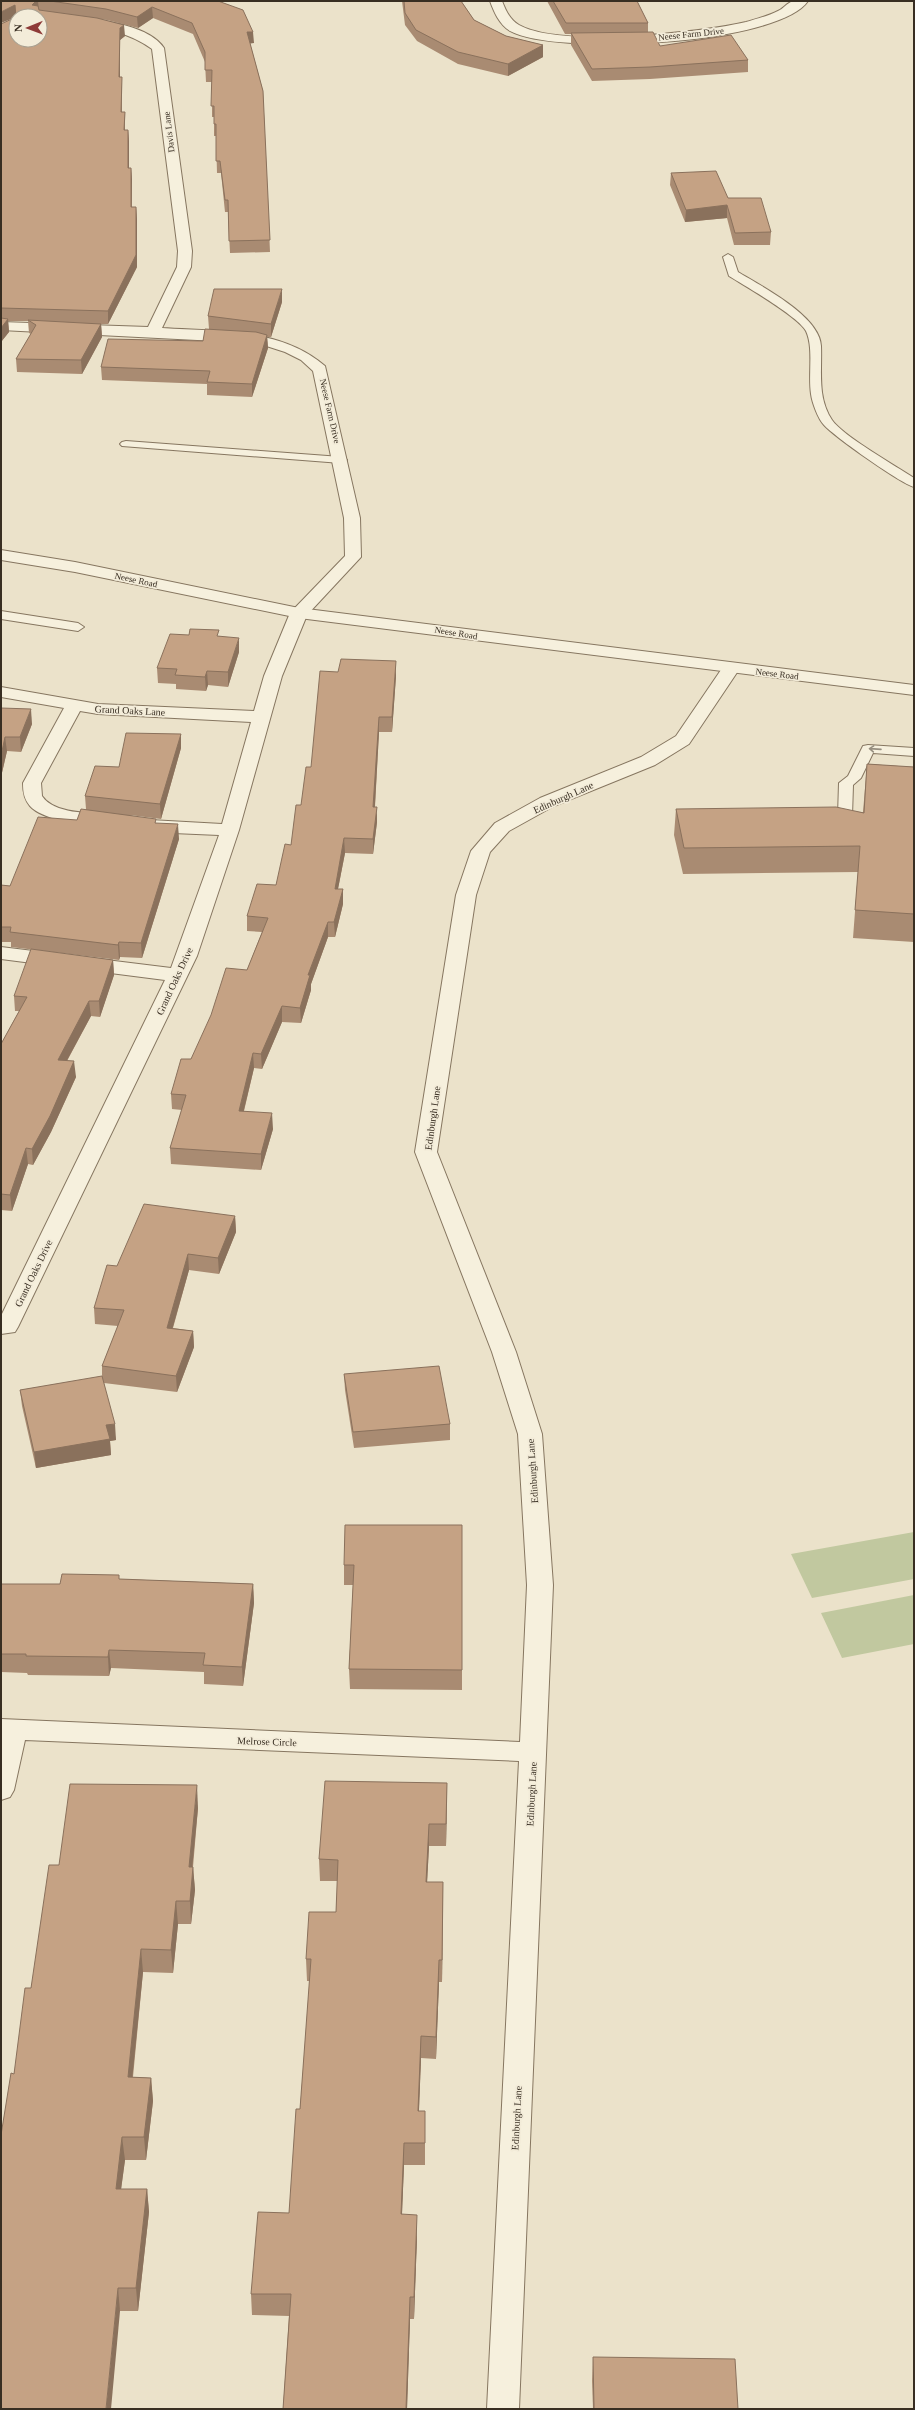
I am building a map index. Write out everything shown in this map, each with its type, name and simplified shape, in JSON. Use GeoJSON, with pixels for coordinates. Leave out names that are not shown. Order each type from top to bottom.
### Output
{"type":"FeatureCollection","features":[{"type":"Feature","properties":{"kind":"street","name":"Neese Farm Drive"},"geometry":{"type":"LineString","coordinates":[[496,1],[505,21],[518,30],[557,40],[584,41],[693,35],[725,30],[775,17],[792,9],[802,1]]}},
{"type":"Feature","properties":{"kind":"street","name":"Davis Lane"},"geometry":{"type":"LineString","coordinates":[[48,15],[133,33],[149,40],[158,48],[185,251],[184,267],[153,332]]}},
{"type":"Feature","properties":{"kind":"street","name":"Neese Farm Drive"},"geometry":{"type":"LineString","coordinates":[[1,326],[153,332],[259,339],[306,357],[320,369],[341,460],[354,534],[353,557],[299,613]]}},
{"type":"Feature","properties":{"kind":"street","name":"Neese Road"},"geometry":{"type":"LineString","coordinates":[[1,555],[75,567],[299,613],[914,690]]}},
{"type":"Feature","properties":{"kind":"street","name":"Grand Oaks Drive"},"geometry":{"type":"LineString","coordinates":[[1,1327],[7,1327],[186,956],[230,830],[273,676],[299,613]]}},
{"type":"Feature","properties":{"kind":"street","name":"Edinburgh Lane"},"geometry":{"type":"LineString","coordinates":[[503,2409],[540,1585],[530,1434],[504,1352],[426,1152],[466,895],[481,851],[502,828],[547,802],[648,761],[683,740],[731,668]]}},
{"type":"Feature","properties":{"kind":"street","name":"Grand Oaks Lane"},"geometry":{"type":"LineString","coordinates":[[1,692],[74,706],[261,717]]}},
{"type":"Feature","properties":{"kind":"street"},"geometry":{"type":"LineString","coordinates":[[74,706],[32,783],[34,797],[43,808],[60,814],[127,823],[230,830]]}},
{"type":"Feature","properties":{"kind":"street"},"geometry":{"type":"LineString","coordinates":[[1,953],[177,975]]}},
{"type":"Feature","properties":{"kind":"street","name":"Melrose Circle"},"geometry":{"type":"LineString","coordinates":[[8,1730],[533,1752]]}},
{"type":"Feature","properties":{"kind":"street"},"geometry":{"type":"LineString","coordinates":[[1,1790],[8,1730]]}},
{"type":"Feature","properties":{"kind":"lane"},"geometry":{"type":"LineString","coordinates":[[728,257],[733,274],[772,297],[810,328],[816,345],[814,371],[817,396],[827,422],[846,438],[914,483]]}},
{"type":"Feature","properties":{"kind":"lane"},"geometry":{"type":"LineString","coordinates":[[126,444],[341,460]]}},
{"type":"Feature","properties":{"kind":"lane"},"geometry":{"type":"LineString","coordinates":[[1,615],[78,627]]}},
{"type":"Feature","properties":{"kind":"lane"},"geometry":{"type":"LineString","coordinates":[[845,816],[846,783],[854,778],[868,749],[914,752]]}},
{"type":"Feature","properties":{"kind":"lane"},"geometry":{"type":"LineString","coordinates":[[854,778],[869,779]]}},
{"type":"Feature","properties":{"kind":"green space"},"geometry":{"type":"Polygon","coordinates":[[[914,1532],[914,1579],[812,1598],[791,1554],[914,1532]]]}},
{"type":"Feature","properties":{"kind":"green space"},"geometry":{"type":"Polygon","coordinates":[[[914,1595],[914,1644],[842,1658],[821,1613],[914,1595]]]}},
{"type":"Feature","properties":{"kind":"building"},"geometry":{"type":"Polygon","coordinates":[[[1,1],[36,1],[32,5],[38,6],[38,8],[15,8],[15,5],[1,12],[1,1]]]}},
{"type":"Feature","properties":{"kind":"building"},"geometry":{"type":"Polygon","coordinates":[[[50,1],[218,1],[243,10],[253,32],[247,32],[263,91],[270,240],[229,241],[228,200],[225,200],[220,161],[216,161],[216,124],[214,124],[214,106],[211,106],[212,70],[205,70],[205,52],[192,23],[152,7],[137,17],[106,9],[50,1]]]}},
{"type":"Feature","properties":{"kind":"building"},"geometry":{"type":"Polygon","coordinates":[[[404,1],[461,1],[474,20],[506,36],[543,45],[508,64],[458,52],[416,30],[405,13],[404,1]]]}},
{"type":"Feature","properties":{"kind":"building"},"geometry":{"type":"Polygon","coordinates":[[[553,1],[637,1],[648,23],[566,23],[553,1]]]}},
{"type":"Feature","properties":{"kind":"building"},"geometry":{"type":"Polygon","coordinates":[[[48,11],[97,18],[124,25],[120,28],[119,77],[122,77],[121,112],[125,112],[124,130],[128,130],[128,168],[131,168],[131,207],[136,207],[136,255],[108,311],[1,308],[1,24],[8,21],[8,48],[48,48],[48,11]]]}},
{"type":"Feature","properties":{"kind":"building"},"geometry":{"type":"Polygon","coordinates":[[[653,32],[660,46],[731,35],[748,60],[650,67],[592,69],[571,33],[653,32]]]}},
{"type":"Feature","properties":{"kind":"building"},"geometry":{"type":"Polygon","coordinates":[[[716,171],[728,198],[761,198],[771,232],[735,233],[727,205],[686,210],[671,173],[716,171]]]}},
{"type":"Feature","properties":{"kind":"building"},"geometry":{"type":"Polygon","coordinates":[[[214,289],[282,289],[271,324],[208,316],[214,289]]]}},
{"type":"Feature","properties":{"kind":"building"},"geometry":{"type":"Polygon","coordinates":[[[1,318],[8,319],[1,328],[1,318]]]}},
{"type":"Feature","properties":{"kind":"building"},"geometry":{"type":"Polygon","coordinates":[[[28,320],[101,324],[81,360],[16,359],[36,325],[28,320]]]}},
{"type":"Feature","properties":{"kind":"building"},"geometry":{"type":"Polygon","coordinates":[[[205,329],[256,332],[267,335],[252,384],[207,382],[210,371],[101,367],[108,339],[203,341],[205,329]]]}},
{"type":"Feature","properties":{"kind":"building"},"geometry":{"type":"Polygon","coordinates":[[[190,629],[219,630],[217,636],[239,638],[228,672],[207,671],[205,677],[175,675],[177,669],[157,668],[170,634],[189,635],[190,629]]]}},
{"type":"Feature","properties":{"kind":"building"},"geometry":{"type":"Polygon","coordinates":[[[341,659],[396,661],[392,717],[379,717],[373,807],[377,807],[373,839],[344,838],[335,889],[343,889],[334,922],[328,922],[308,975],[310,975],[300,1008],[282,1006],[261,1054],[253,1053],[239,1111],[272,1113],[261,1154],[170,1148],[186,1095],[171,1094],[181,1059],[191,1059],[211,1015],[226,968],[247,970],[268,918],[247,916],[257,884],[276,885],[285,844],[291,845],[296,805],[301,805],[306,767],[311,767],[320,671],[338,672],[341,659]]]}},
{"type":"Feature","properties":{"kind":"building"},"geometry":{"type":"Polygon","coordinates":[[[1,708],[31,709],[20,737],[5,737],[1,756],[1,708]]]}},
{"type":"Feature","properties":{"kind":"building"},"geometry":{"type":"Polygon","coordinates":[[[126,733],[181,734],[160,804],[85,796],[95,766],[119,767],[126,733]]]}},
{"type":"Feature","properties":{"kind":"building"},"geometry":{"type":"Polygon","coordinates":[[[867,764],[914,767],[914,914],[855,910],[860,846],[684,848],[676,809],[836,807],[864,813],[867,764]]]}},
{"type":"Feature","properties":{"kind":"building"},"geometry":{"type":"Polygon","coordinates":[[[81,809],[156,819],[155,823],[178,824],[141,943],[119,942],[118,945],[10,932],[11,927],[1,927],[1,885],[10,886],[38,817],[77,820],[81,809]]]}},
{"type":"Feature","properties":{"kind":"building"},"geometry":{"type":"Polygon","coordinates":[[[31,949],[113,960],[99,1001],[89,1001],[58,1060],[74,1061],[50,1116],[32,1149],[26,1148],[10,1195],[1,1194],[1,1044],[27,997],[14,996],[31,949]]]}},
{"type":"Feature","properties":{"kind":"building"},"geometry":{"type":"Polygon","coordinates":[[[144,1204],[235,1216],[218,1258],[188,1254],[167,1328],[193,1331],[176,1376],[102,1366],[124,1310],[94,1308],[107,1265],[117,1266],[144,1204]]]}},
{"type":"Feature","properties":{"kind":"building"},"geometry":{"type":"Polygon","coordinates":[[[439,1366],[450,1424],[353,1432],[344,1374],[439,1366]]]}},
{"type":"Feature","properties":{"kind":"building"},"geometry":{"type":"Polygon","coordinates":[[[102,1376],[115,1424],[106,1425],[110,1439],[34,1452],[20,1390],[102,1376]]]}},
{"type":"Feature","properties":{"kind":"building"},"geometry":{"type":"Polygon","coordinates":[[[345,1525],[462,1525],[462,1670],[349,1669],[354,1565],[344,1565],[345,1525]]]}},
{"type":"Feature","properties":{"kind":"building"},"geometry":{"type":"Polygon","coordinates":[[[62,1574],[119,1575],[119,1579],[253,1584],[242,1667],[203,1665],[205,1653],[109,1650],[108,1657],[26,1656],[26,1654],[1,1654],[1,1584],[60,1584],[62,1574]]]}},
{"type":"Feature","properties":{"kind":"building"},"geometry":{"type":"Polygon","coordinates":[[[325,1781],[447,1783],[446,1824],[429,1824],[426,1882],[443,1882],[442,1960],[439,1960],[436,2037],[421,2036],[418,2111],[425,2111],[425,2143],[404,2143],[401,2214],[417,2215],[414,2297],[410,2297],[406,2409],[283,2409],[291,2294],[251,2294],[258,2212],[289,2213],[296,2109],[300,2109],[311,1959],[306,1959],[309,1912],[336,1912],[338,1860],[319,1859],[325,1781]]]}},
{"type":"Feature","properties":{"kind":"building"},"geometry":{"type":"Polygon","coordinates":[[[70,1784],[197,1785],[189,1867],[193,1867],[190,1901],[176,1901],[171,1950],[141,1949],[128,2077],[151,2078],[144,2137],[122,2137],[116,2189],[147,2189],[136,2288],[118,2288],[106,2409],[1,2409],[1,2135],[11,2073],[14,2074],[25,1988],[31,1988],[49,1865],[59,1865],[70,1784]]]}},
{"type":"Feature","properties":{"kind":"building"},"geometry":{"type":"Polygon","coordinates":[[[593,2357],[735,2359],[738,2409],[594,2409],[593,2357]]]}}]}
